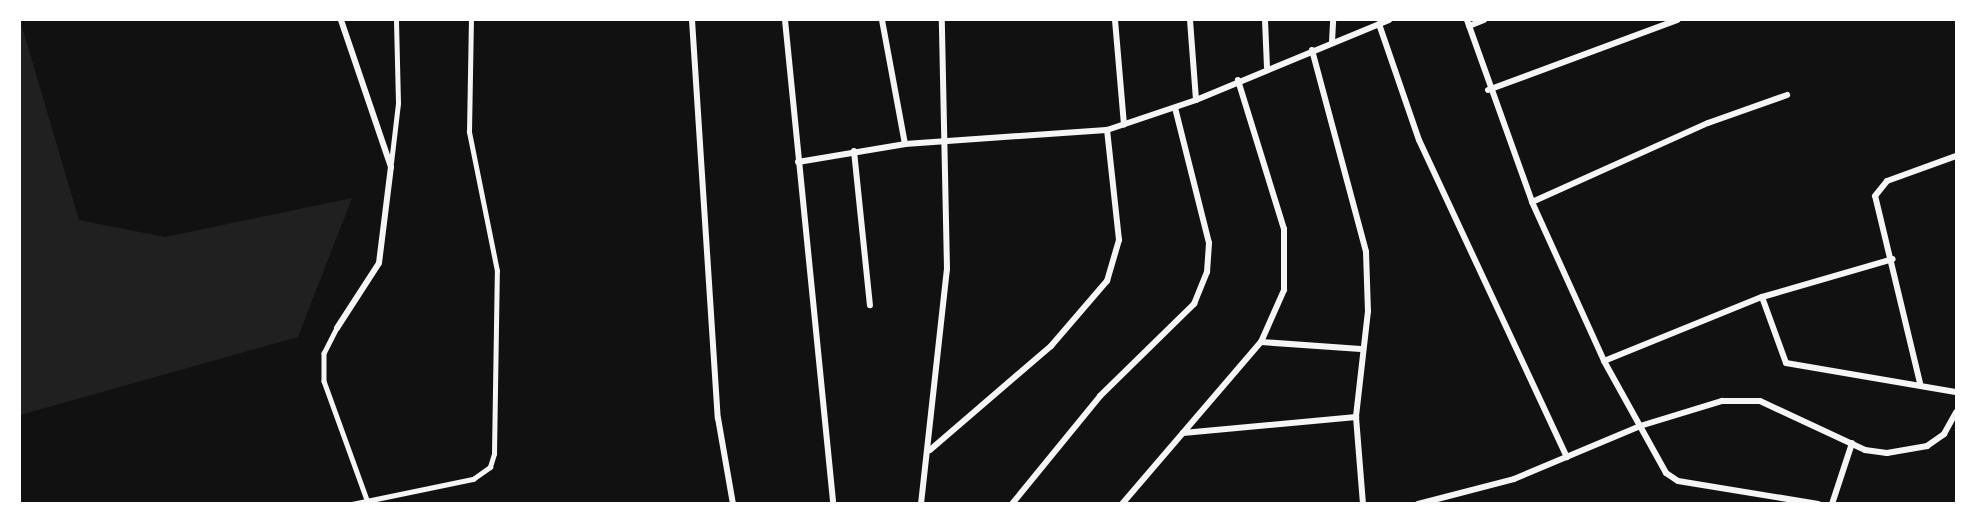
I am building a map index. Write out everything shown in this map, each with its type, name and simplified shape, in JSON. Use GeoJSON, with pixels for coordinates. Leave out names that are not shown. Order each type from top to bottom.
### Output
{"type":"FeatureCollection","features":[{"type":"Feature","properties":{"kind":"street"},"geometry":{"type":"LineString","coordinates":[[337,328],[380,263],[391,167],[341,20]]}},
{"type":"Feature","properties":{"kind":"street"},"geometry":{"type":"LineString","coordinates":[[692,20],[718,418],[732,504]]}},
{"type":"Feature","properties":{"kind":"street"},"geometry":{"type":"LineString","coordinates":[[785,20],[833,504]]}},
{"type":"Feature","properties":{"kind":"street"},"geometry":{"type":"LineString","coordinates":[[882,20],[904,144]]}},
{"type":"Feature","properties":{"kind":"street"},"geometry":{"type":"LineString","coordinates":[[921,504],[930,450],[947,269],[948,143],[939,50],[942,20]]}},
{"type":"Feature","properties":{"kind":"street"},"geometry":{"type":"LineString","coordinates":[[1115,20],[1124,126]]}},
{"type":"Feature","properties":{"kind":"street"},"geometry":{"type":"LineString","coordinates":[[1190,20],[1196,100]]}},
{"type":"Feature","properties":{"kind":"street"},"geometry":{"type":"LineString","coordinates":[[1265,20],[1268,67]]}},
{"type":"Feature","properties":{"kind":"street"},"geometry":{"type":"LineString","coordinates":[[1332,42],[1333,20]]}},
{"type":"Feature","properties":{"kind":"street"},"geometry":{"type":"LineString","coordinates":[[798,162],[904,144],[948,143],[1107,130],[1124,126],[1196,100],[1268,67],[1389,20]]}},
{"type":"Feature","properties":{"kind":"street"},"geometry":{"type":"LineString","coordinates":[[1484,20],[1468,23],[1488,90],[1532,202],[1604,361],[1671,478],[1818,504]]}},
{"type":"Feature","properties":{"kind":"street"},"geometry":{"type":"LineString","coordinates":[[1488,90],[1677,20]]}},
{"type":"Feature","properties":{"kind":"street"},"geometry":{"type":"LineString","coordinates":[[1379,24],[1419,140],[1567,457]]}},
{"type":"Feature","properties":{"kind":"street"},"geometry":{"type":"LineString","coordinates":[[1312,50],[1366,252],[1368,312],[1361,349],[1356,417],[1363,504]]}},
{"type":"Feature","properties":{"kind":"street"},"geometry":{"type":"LineString","coordinates":[[1122,504],[1261,342],[1284,290],[1287,249],[1238,80]]}},
{"type":"Feature","properties":{"kind":"street"},"geometry":{"type":"LineString","coordinates":[[1532,202],[1708,123],[1787,95]]}},
{"type":"Feature","properties":{"kind":"street"},"geometry":{"type":"LineString","coordinates":[[1012,504],[1100,396],[1194,304],[1208,272],[1209,243],[1174,108]]}},
{"type":"Feature","properties":{"kind":"street"},"geometry":{"type":"LineString","coordinates":[[930,450],[1052,346],[1107,281],[1119,240],[1107,130]]}},
{"type":"Feature","properties":{"kind":"street"},"geometry":{"type":"LineString","coordinates":[[854,151],[870,305]]}},
{"type":"Feature","properties":{"kind":"street"},"geometry":{"type":"LineString","coordinates":[[1920,383],[1893,259],[1875,203],[1879,187],[1956,156]]}},
{"type":"Feature","properties":{"kind":"street"},"geometry":{"type":"LineString","coordinates":[[1604,361],[1762,297],[1893,259]]}},
{"type":"Feature","properties":{"kind":"street"},"geometry":{"type":"LineString","coordinates":[[1762,297],[1786,363],[1834,375],[1920,383],[1956,392]]}},
{"type":"Feature","properties":{"kind":"street"},"geometry":{"type":"LineString","coordinates":[[1261,342],[1361,349]]}},
{"type":"Feature","properties":{"kind":"street"},"geometry":{"type":"LineString","coordinates":[[1418,504],[1471,493],[1567,457],[1640,426],[1740,398],[1760,402],[1852,443],[1887,453],[1911,450],[1944,434],[1956,412]]}},
{"type":"Feature","properties":{"kind":"street"},"geometry":{"type":"LineString","coordinates":[[1183,433],[1356,417]]}},
{"type":"Feature","properties":{"kind":"street"},"geometry":{"type":"LineString","coordinates":[[1832,504],[1852,443]]}},
{"type":"Feature","properties":{"kind":"lane"},"geometry":{"type":"LineString","coordinates":[[391,167],[398,103],[396,20]]}},
{"type":"Feature","properties":{"kind":"lane"},"geometry":{"type":"LineString","coordinates":[[352,504],[473,479],[490,467],[494,454],[497,271],[469,132],[471,20]]}},
{"type":"Feature","properties":{"kind":"lane"},"geometry":{"type":"LineString","coordinates":[[337,328],[324,353],[324,381],[367,500]]}},
{"type":"Feature","properties":{"kind":"shaded area"},"geometry":{"type":"Polygon","coordinates":[[[20,20],[79,220],[165,237],[352,198],[298,337],[20,415],[20,20]]]}}]}
